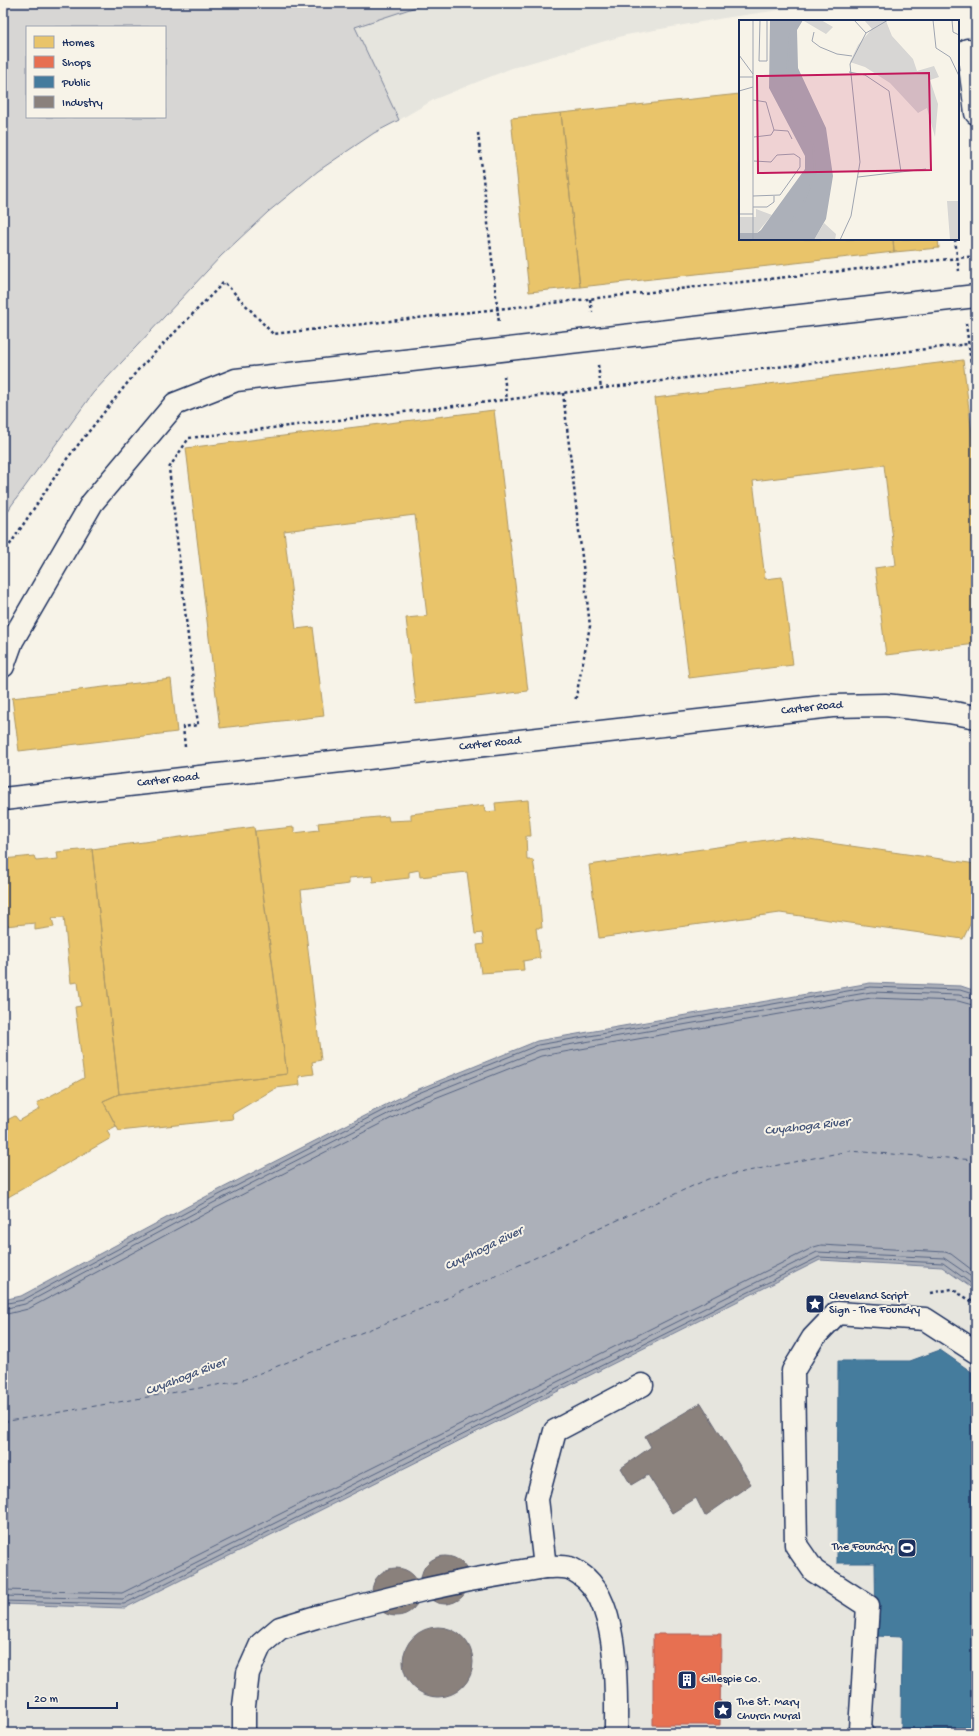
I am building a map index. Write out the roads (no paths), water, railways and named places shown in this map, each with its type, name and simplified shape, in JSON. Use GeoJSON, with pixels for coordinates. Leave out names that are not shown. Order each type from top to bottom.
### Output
{"type":"FeatureCollection","features":[{"type":"Feature","properties":{"kind":"street"},"geometry":{"type":"LineString","coordinates":[[968,50],[976,113]]}},
{"type":"Feature","properties":{"kind":"street"},"geometry":{"type":"LineString","coordinates":[[3,666],[12,641],[92,503],[175,404],[236,380],[976,296]]}},
{"type":"Feature","properties":{"kind":"street","name":"Carter Road"},"geometry":{"type":"LineString","coordinates":[[3,799],[832,706],[885,705],[948,712],[976,717]]}},
{"type":"Feature","properties":{"kind":"street"},"geometry":{"type":"LineString","coordinates":[[863,1733],[860,1729],[868,1606],[814,1571],[796,1545],[793,1371],[813,1338],[837,1313],[925,1319],[976,1352]]}},
{"type":"Feature","properties":{"kind":"street"},"geometry":{"type":"LineString","coordinates":[[545,1567],[537,1499],[555,1431],[642,1385]]}},
{"type":"Feature","properties":{"kind":"street"},"geometry":{"type":"LineString","coordinates":[[244,1733],[244,1706],[248,1673],[261,1644],[280,1628],[316,1617],[436,1587],[545,1567],[570,1568],[587,1578],[601,1597],[610,1626],[613,1654],[616,1733]]}},
{"type":"Feature","properties":{"kind":"water","name":"Cuyahoga River"},"geometry":{"type":"Polygon","coordinates":[[[870,983],[961,986],[976,991],[976,1291],[942,1267],[820,1260],[125,1608],[3,1604],[3,1300],[21,1296],[209,1195],[409,1093],[537,1041],[870,983]]]}},
{"type":"Feature","properties":{"kind":"place","name":"Cleveland Script Sign - The Foundry"},"geometry":{"type":"Point","coordinates":[815,1304]}},
{"type":"Feature","properties":{"kind":"place","name":"The Foundry"},"geometry":{"type":"Point","coordinates":[907,1548]}},
{"type":"Feature","properties":{"kind":"place","name":"Gillespie Co."},"geometry":{"type":"Point","coordinates":[687,1680]}},
{"type":"Feature","properties":{"kind":"place","name":"The St. Mary Church Mural"},"geometry":{"type":"Point","coordinates":[723,1710]}}]}
